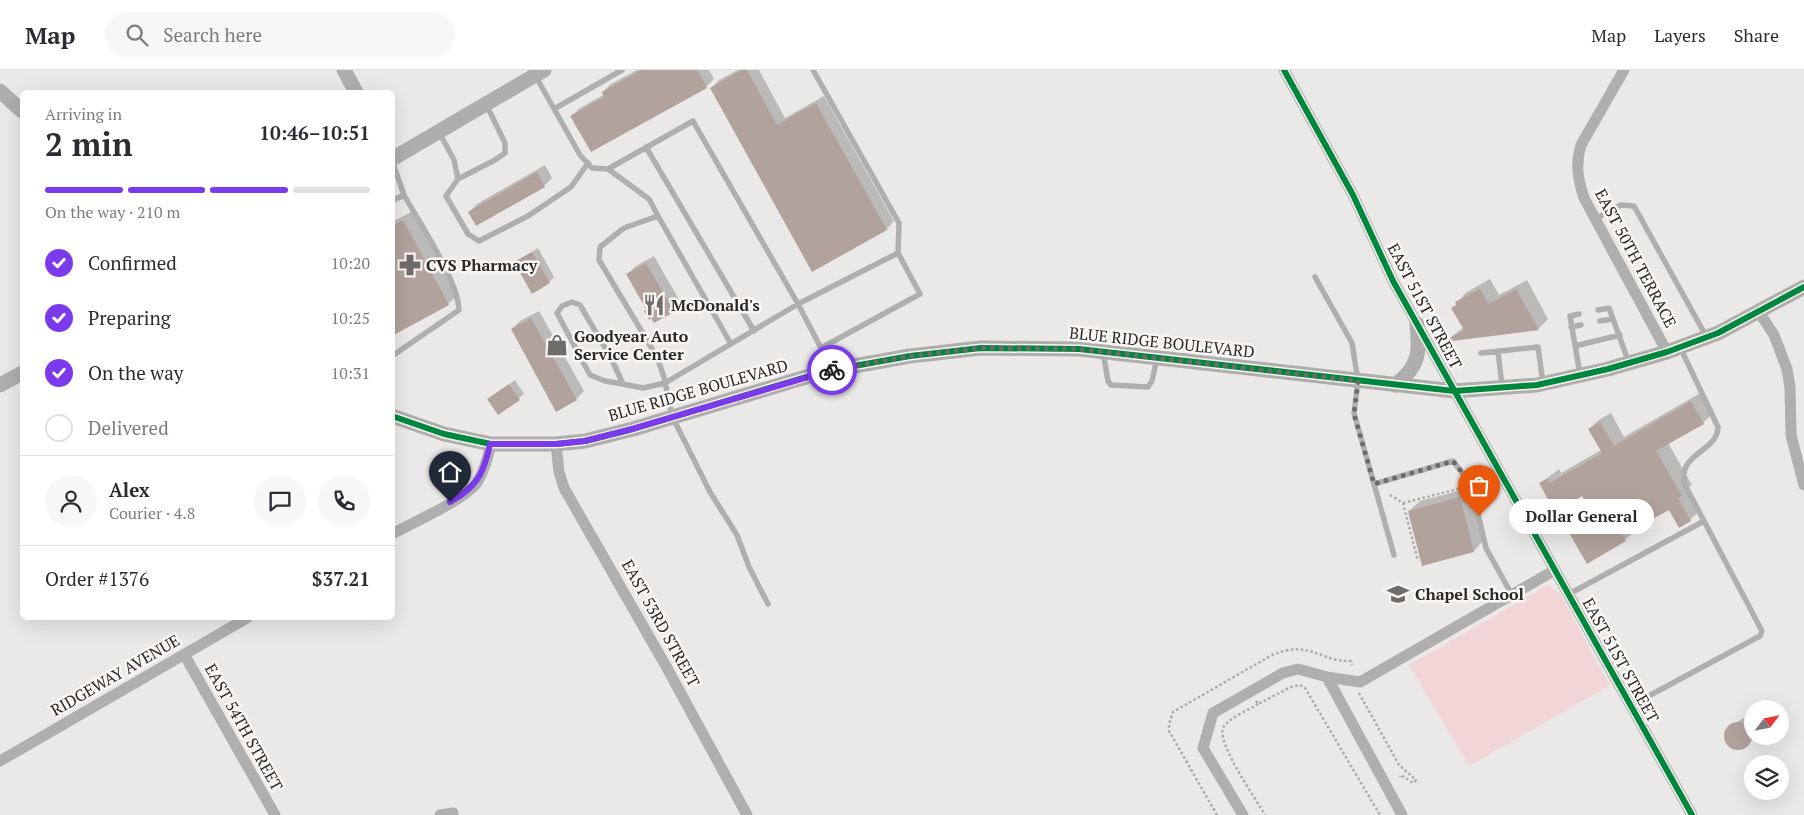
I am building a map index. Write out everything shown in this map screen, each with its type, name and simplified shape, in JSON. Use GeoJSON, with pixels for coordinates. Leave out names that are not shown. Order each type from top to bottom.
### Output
{"type":"FeatureCollection","features":[{"type":"Feature","properties":{"kind":"street"},"geometry":{"type":"LineString","coordinates":[[344,70],[355,90]]}},
{"type":"Feature","properties":{"kind":"street","name":"EAST 51ST STREET"},"geometry":{"type":"LineString","coordinates":[[1284,70],[1353,195],[1393,281],[1692,815]]}},
{"type":"Feature","properties":{"kind":"street","name":"EAST 50TH TERRACE"},"geometry":{"type":"LineString","coordinates":[[1624,70],[1581,145],[1577,176],[1584,198],[1595,219],[1674,350]]}},
{"type":"Feature","properties":{"kind":"street"},"geometry":{"type":"LineString","coordinates":[[395,158],[539,73]]}},
{"type":"Feature","properties":{"kind":"street"},"geometry":{"type":"LineString","coordinates":[[0,90],[20,109]]}},
{"type":"Feature","properties":{"kind":"street","name":"BLUE RIDGE BOULEVARD"},"geometry":{"type":"LineString","coordinates":[[395,417],[444,434],[490,444],[556,444],[585,441],[832,370],[910,356],[981,348],[1078,349],[1454,391],[1502,387],[1543,383],[1629,363],[1674,350],[1706,338],[1804,287]]}},
{"type":"Feature","properties":{"kind":"street"},"geometry":{"type":"LineString","coordinates":[[1759,312],[1774,335],[1787,369],[1790,387],[1791,435],[1804,486]]}},
{"type":"Feature","properties":{"kind":"street"},"geometry":{"type":"LineString","coordinates":[[1395,385],[1410,371],[1418,357],[1417,324]]}},
{"type":"Feature","properties":{"kind":"street"},"geometry":{"type":"LineString","coordinates":[[0,385],[20,373]]}},
{"type":"Feature","properties":{"kind":"street"},"geometry":{"type":"LineString","coordinates":[[395,532],[464,494],[476,483],[487,461],[490,444]]}},
{"type":"Feature","properties":{"kind":"street","name":"EAST 53RD STREET"},"geometry":{"type":"LineString","coordinates":[[556,444],[559,472],[564,488],[667,668],[747,815]]}},
{"type":"Feature","properties":{"kind":"street"},"geometry":{"type":"LineString","coordinates":[[1243,815],[1203,748],[1213,713],[1283,672],[1298,669],[1327,678],[1360,682],[1555,570]]}},
{"type":"Feature","properties":{"kind":"street","name":"RIDGEWAY AVENUE"},"geometry":{"type":"LineString","coordinates":[[0,761],[244,620]]}},
{"type":"Feature","properties":{"kind":"street","name":"EAST 54TH STREET"},"geometry":{"type":"LineString","coordinates":[[184,654],[275,815]]}},
{"type":"Feature","properties":{"kind":"street"},"geometry":{"type":"LineString","coordinates":[[1327,678],[1402,815]]}},
{"type":"Feature","properties":{"kind":"street"},"geometry":{"type":"LineString","coordinates":[[440,815],[453,813]]}},
{"type":"Feature","properties":{"kind":"lane"},"geometry":{"type":"LineString","coordinates":[[554,109],[622,70]]}},
{"type":"Feature","properties":{"kind":"lane"},"geometry":{"type":"LineString","coordinates":[[813,70],[899,222],[898,253],[920,294],[821,348]]}},
{"type":"Feature","properties":{"kind":"lane"},"geometry":{"type":"LineString","coordinates":[[539,73],[554,109],[580,156],[592,168],[608,169],[649,199],[731,344]]}},
{"type":"Feature","properties":{"kind":"lane"},"geometry":{"type":"LineString","coordinates":[[486,104],[506,143],[504,153],[495,160],[458,179],[446,196],[468,234],[479,241],[528,216],[571,187],[588,163]]}},
{"type":"Feature","properties":{"kind":"lane"},"geometry":{"type":"LineString","coordinates":[[608,169],[693,121],[798,304],[832,370]]}},
{"type":"Feature","properties":{"kind":"lane"},"geometry":{"type":"LineString","coordinates":[[439,132],[454,160],[458,179]]}},
{"type":"Feature","properties":{"kind":"lane"},"geometry":{"type":"LineString","coordinates":[[646,147],[754,331]]}},
{"type":"Feature","properties":{"kind":"lane"},"geometry":{"type":"LineString","coordinates":[[395,169],[404,195],[452,282],[459,302],[459,310],[395,354]]}},
{"type":"Feature","properties":{"kind":"lane"},"geometry":{"type":"LineString","coordinates":[[395,200],[404,195]]}},
{"type":"Feature","properties":{"kind":"lane"},"geometry":{"type":"LineString","coordinates":[[1595,219],[1620,205],[1634,206],[1706,338]]}},
{"type":"Feature","properties":{"kind":"lane"},"geometry":{"type":"LineString","coordinates":[[658,216],[624,228],[600,247],[599,260],[657,357],[672,416],[710,492],[737,535],[749,567],[768,604]]}},
{"type":"Feature","properties":{"kind":"lane"},"geometry":{"type":"LineString","coordinates":[[622,384],[611,358],[580,305],[572,302],[562,306],[557,313],[590,375],[605,381],[643,388],[665,383],[798,304],[898,253]]}},
{"type":"Feature","properties":{"kind":"lane"},"geometry":{"type":"LineString","coordinates":[[1315,278],[1352,343],[1358,381],[1354,414],[1394,555]]}},
{"type":"Feature","properties":{"kind":"lane"},"geometry":{"type":"LineString","coordinates":[[1598,310],[1609,308],[1629,363]]}},
{"type":"Feature","properties":{"kind":"lane"},"geometry":{"type":"LineString","coordinates":[[1579,314],[1570,316],[1580,374]]}},
{"type":"Feature","properties":{"kind":"lane"},"geometry":{"type":"LineString","coordinates":[[1600,321],[1613,319]]}},
{"type":"Feature","properties":{"kind":"lane"},"geometry":{"type":"LineString","coordinates":[[1571,327],[1581,325]]}},
{"type":"Feature","properties":{"kind":"lane"},"geometry":{"type":"LineString","coordinates":[[1575,346],[1620,335]]}},
{"type":"Feature","properties":{"kind":"lane"},"geometry":{"type":"LineString","coordinates":[[1481,353],[1538,347],[1543,383]]}},
{"type":"Feature","properties":{"kind":"lane"},"geometry":{"type":"LineString","coordinates":[[1632,705],[1760,636],[1762,631],[1682,474],[1689,462],[1716,438],[1718,427],[1674,350]]}},
{"type":"Feature","properties":{"kind":"lane"},"geometry":{"type":"LineString","coordinates":[[1498,351],[1502,387]]}},
{"type":"Feature","properties":{"kind":"lane"},"geometry":{"type":"LineString","coordinates":[[1103,352],[1108,381],[1111,385],[1148,387],[1152,381],[1158,358]]}},
{"type":"Feature","properties":{"kind":"lane"},"geometry":{"type":"LineString","coordinates":[[1374,484],[1453,461],[1471,484],[1486,548],[1512,595]]}},
{"type":"Feature","properties":{"kind":"lane"},"geometry":{"type":"LineString","coordinates":[[1569,594],[1704,520]]}},
{"type":"Feature","properties":{"kind":"path"},"geometry":{"type":"LineString","coordinates":[[1477,482],[1489,476]]}},
{"type":"Feature","properties":{"kind":"path"},"geometry":{"type":"LineString","coordinates":[[1403,503],[1462,488]]}},
{"type":"Feature","properties":{"kind":"path"},"geometry":{"type":"LineString","coordinates":[[1390,495],[1403,503],[1418,560]]}},
{"type":"Feature","properties":{"kind":"path"},"geometry":{"type":"LineString","coordinates":[[1240,672],[1244,678]]}},
{"type":"Feature","properties":{"kind":"path"},"geometry":{"type":"LineString","coordinates":[[1265,815],[1227,750],[1222,734],[1226,724],[1258,704],[1291,687],[1300,685],[1305,688],[1380,815]]}},
{"type":"Feature","properties":{"kind":"path"},"geometry":{"type":"LineString","coordinates":[[1358,689],[1360,697],[1400,765],[1416,780],[1413,783],[1401,775],[1400,777]]}},
{"type":"Feature","properties":{"kind":"path"},"geometry":{"type":"LineString","coordinates":[[1254,697],[1258,704]]}},
{"type":"Feature","properties":{"kind":"shaded area"},"geometry":{"type":"Polygon","coordinates":[[[1548,585],[1559,592],[1610,685],[1469,766],[1409,665],[1548,585]]]}},
{"type":"Feature","properties":{"kind":"building"},"geometry":{"type":"Polygon","coordinates":[[[641,70],[697,70],[707,88],[591,152],[570,116],[604,97],[602,92],[641,70]]]}},
{"type":"Feature","properties":{"kind":"building"},"geometry":{"type":"Polygon","coordinates":[[[742,70],[747,70],[777,125],[816,103],[887,230],[812,272],[710,88],[742,70]]]}},
{"type":"Feature","properties":{"kind":"building"},"geometry":{"type":"Polygon","coordinates":[[[537,172],[545,187],[476,226],[468,212],[537,172]]]}},
{"type":"Feature","properties":{"kind":"building","name":"CVS Pharmacy"},"geometry":{"type":"Polygon","coordinates":[[[403,220],[449,305],[395,334],[395,224],[403,220]]]}},
{"type":"Feature","properties":{"kind":"building"},"geometry":{"type":"Polygon","coordinates":[[[532,252],[550,283],[532,294],[514,262],[532,252]]]}},
{"type":"Feature","properties":{"kind":"building"},"geometry":{"type":"Polygon","coordinates":[[[646,263],[674,312],[654,323],[651,318],[649,320],[644,311],[646,309],[626,274],[646,263]]]}},
{"type":"Feature","properties":{"kind":"building"},"geometry":{"type":"Polygon","coordinates":[[[1480,289],[1489,304],[1516,289],[1539,330],[1444,342],[1464,330],[1451,308],[1456,305],[1455,302],[1480,289]]]}},
{"type":"Feature","properties":{"kind":"building"},"geometry":{"type":"Polygon","coordinates":[[[531,318],[577,400],[556,412],[511,329],[531,318]]]}},
{"type":"Feature","properties":{"kind":"building"},"geometry":{"type":"Polygon","coordinates":[[[509,384],[520,400],[498,415],[487,399],[509,384]]]}},
{"type":"Feature","properties":{"kind":"building"},"geometry":{"type":"Polygon","coordinates":[[[1691,401],[1704,424],[1656,451],[1682,496],[1678,498],[1691,521],[1679,528],[1669,510],[1645,523],[1643,520],[1621,533],[1626,541],[1587,564],[1568,531],[1593,516],[1582,496],[1555,512],[1539,483],[1548,478],[1550,483],[1602,453],[1588,429],[1600,422],[1614,446],[1691,401]]]}},
{"type":"Feature","properties":{"kind":"building"},"geometry":{"type":"Polygon","coordinates":[[[1460,497],[1474,552],[1422,566],[1408,511],[1460,497]]]}},
{"type":"Feature","properties":{"kind":"building"},"geometry":{"type":"Polygon","coordinates":[[[1733,723],[1743,723],[1744,745],[1749,745],[1743,749],[1733,749],[1725,741],[1725,731],[1733,723]]]}},
{"type":"Feature","properties":{"kind":"cycle path"},"geometry":{"type":"LineString","coordinates":[[1284,70],[1353,195],[1393,281],[1692,815]]}},
{"type":"Feature","properties":{"kind":"cycle path"},"geometry":{"type":"LineString","coordinates":[[395,417],[444,434],[491,444],[556,444],[585,441],[633,429],[826,371],[910,356],[981,348],[1079,349],[1454,391],[1537,385],[1608,369],[1667,352],[1718,333],[1804,287]]}},
{"type":"Feature","properties":{"kind":"way so far"},"geometry":{"type":"LineString","coordinates":[[832,370],[910,356],[981,348],[1078,349],[1358,381],[1354,414],[1374,484],[1453,461],[1471,484],[1479,516]]}},
{"type":"Feature","properties":{"kind":"place","name":"CVS Pharmacy"},"geometry":{"type":"Point","coordinates":[410,265]}},
{"type":"Feature","properties":{"kind":"place","name":"McDonald's"},"geometry":{"type":"Point","coordinates":[654,305]}},
{"type":"Feature","properties":{"kind":"place","name":"Goodyear Auto Service Center"},"geometry":{"type":"Point","coordinates":[557,345]}},
{"type":"Feature","properties":{"kind":"place","name":"Dollar General"},"geometry":{"type":"Point","coordinates":[1479,516]}},
{"type":"Feature","properties":{"kind":"place","name":"Chapel School"},"geometry":{"type":"Point","coordinates":[1398,594]}},
{"type":"Feature","properties":{"kind":"route"},"geometry":{"type":"LineString","coordinates":[[450,502],[464,494],[476,483],[487,461],[490,444],[556,444],[585,441],[832,370]]}}]}
